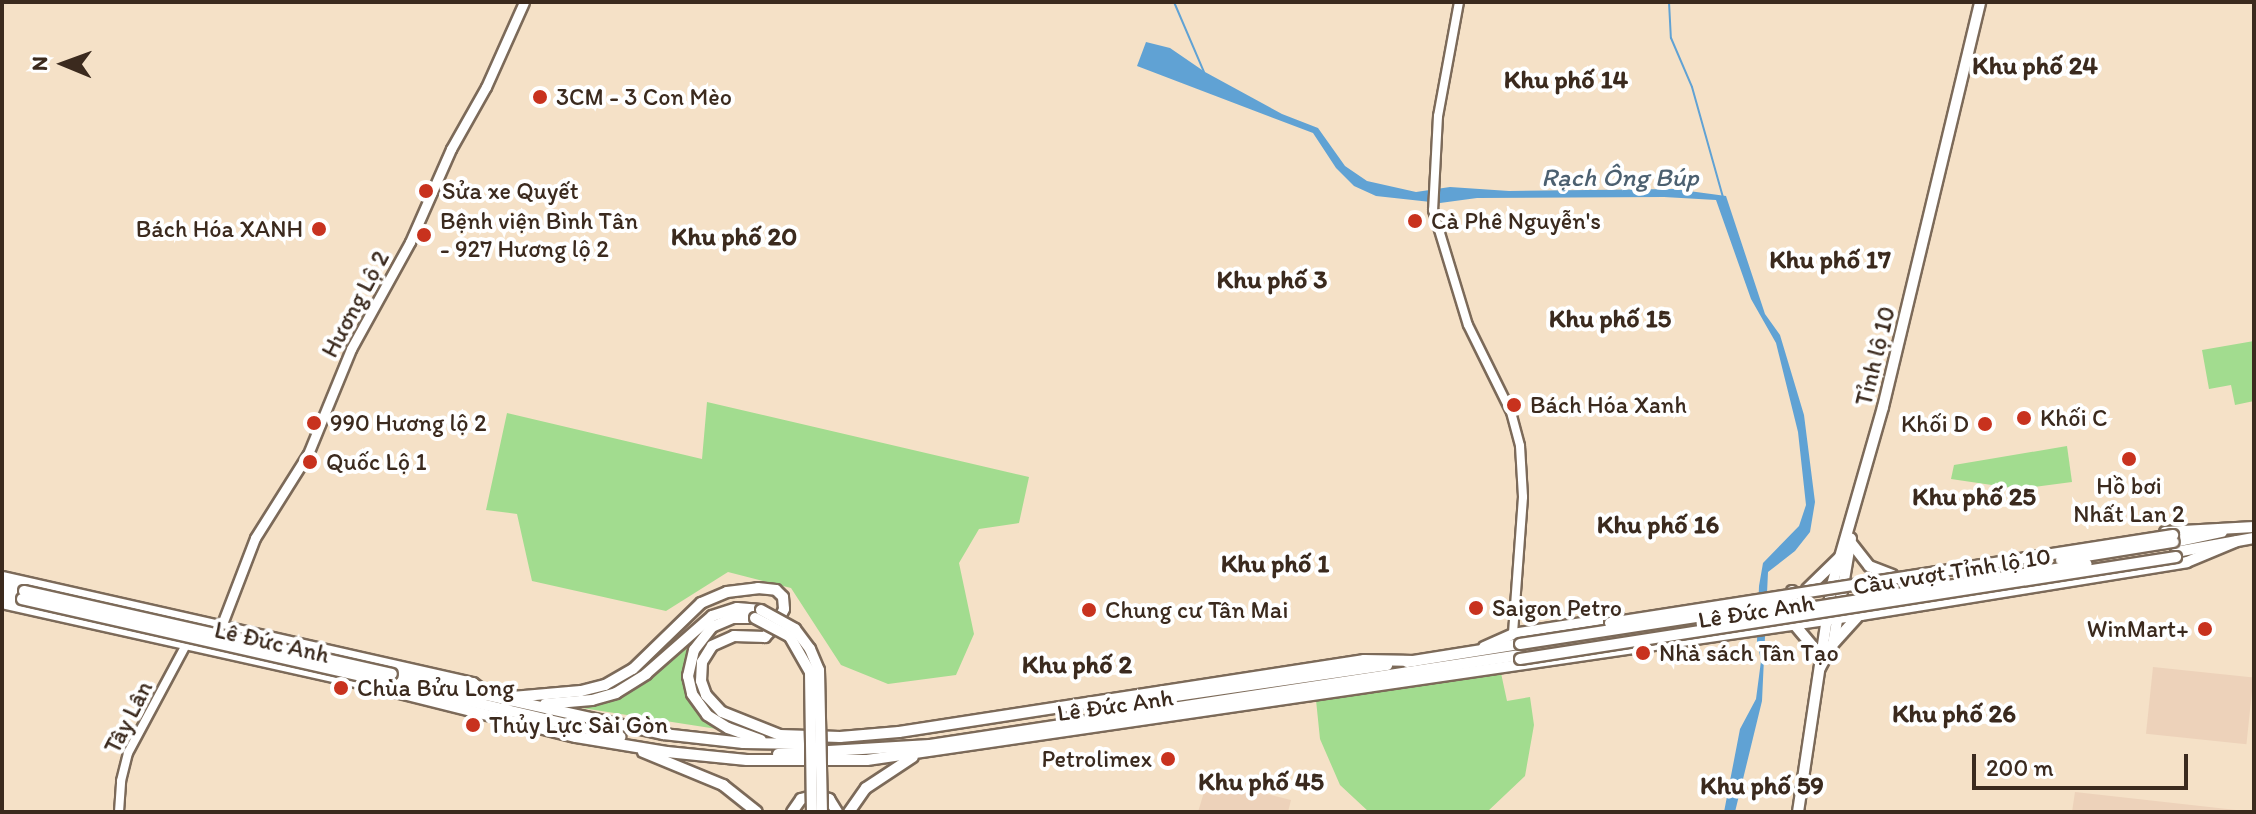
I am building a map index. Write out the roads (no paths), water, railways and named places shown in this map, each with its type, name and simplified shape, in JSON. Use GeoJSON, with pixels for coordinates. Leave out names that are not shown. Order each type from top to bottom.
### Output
{"type":"FeatureCollection","features":[{"type":"Feature","properties":{"kind":"main road","name":"Hương Lộ 2"},"geometry":{"type":"LineString","coordinates":[[222,624],[255,538],[308,454],[351,349],[410,242],[451,149],[486,87],[524,2]]}},
{"type":"Feature","properties":{"kind":"main road","name":"Tỉnh lộ 10"},"geometry":{"type":"LineString","coordinates":[[1820,668],[1833,644],[1851,538],[1980,2]]}},
{"type":"Feature","properties":{"kind":"main road","name":"Lê Đức Anh"},"geometry":{"type":"LineString","coordinates":[[458,694],[531,704],[663,734],[772,744],[836,744],[1340,664],[1414,661],[1479,650],[1498,638],[1518,649],[1723,636],[1838,619],[2187,562],[2254,527]]}},
{"type":"Feature","properties":{"kind":"main road","name":"Lê Đức Anh"},"geometry":{"type":"LineString","coordinates":[[23,595],[458,694],[630,746],[747,760],[867,760],[1402,682],[1518,649],[1722,601],[2196,528],[2236,536]]}},
{"type":"Feature","properties":{"kind":"main road","name":"Cầu vượt Tỉnh lộ 10"},"geometry":{"type":"LineString","coordinates":[[1492,659],[1518,649],[2175,547],[2200,536],[2236,536]]}},
{"type":"Feature","properties":{"kind":"main road"},"geometry":{"type":"LineString","coordinates":[[2236,536],[2254,538]]}},
{"type":"Feature","properties":{"kind":"main road","name":"Cầu vượt Tỉnh lộ 10"},"geometry":{"type":"LineString","coordinates":[[1479,650],[1504,652],[2175,547],[2211,545],[2236,536]]}},
{"type":"Feature","properties":{"kind":"main road"},"geometry":{"type":"LineString","coordinates":[[1851,538],[1869,566],[1895,575],[1891,590],[1901,608]]}},
{"type":"Feature","properties":{"kind":"main road","name":"Tỉnh lộ 10"},"geometry":{"type":"LineString","coordinates":[[1798,812],[1825,620],[1839,558],[1851,538]]}},
{"type":"Feature","properties":{"kind":"main road"},"geometry":{"type":"LineString","coordinates":[[1807,589],[1839,558]]}},
{"type":"Feature","properties":{"kind":"main road"},"geometry":{"type":"LineString","coordinates":[[1963,564],[1959,584],[1968,597]]}},
{"type":"Feature","properties":{"kind":"main road","name":"Lê Đức Anh"},"geometry":{"type":"LineString","coordinates":[[2,577],[222,624],[473,683],[497,698],[570,693],[605,685],[633,669],[686,615],[707,600],[743,589],[776,590],[783,597],[784,609],[770,634],[760,639],[734,636],[723,639],[712,646],[702,662],[703,688],[722,712],[780,735],[899,735]]}},
{"type":"Feature","properties":{"kind":"main road"},"geometry":{"type":"LineString","coordinates":[[2,586],[23,595]]}},
{"type":"Feature","properties":{"kind":"main road"},"geometry":{"type":"LineString","coordinates":[[1792,591],[1798,608],[1794,624],[1819,654]]}},
{"type":"Feature","properties":{"kind":"main road"},"geometry":{"type":"LineString","coordinates":[[2,595],[23,595]]}},
{"type":"Feature","properties":{"kind":"main road"},"geometry":{"type":"LineString","coordinates":[[1722,601],[1727,614],[1723,636]]}},
{"type":"Feature","properties":{"kind":"main road","name":"Lê Đức Anh"},"geometry":{"type":"LineString","coordinates":[[2,603],[603,736],[750,755],[868,752],[930,745],[1492,659]]}},
{"type":"Feature","properties":{"kind":"main road"},"geometry":{"type":"LineString","coordinates":[[531,704],[592,700],[616,693],[646,674],[712,616],[737,608],[758,614],[795,629],[810,649],[819,670],[822,812]]}},
{"type":"Feature","properties":{"kind":"main road"},"geometry":{"type":"LineString","coordinates":[[160,636],[173,627],[168,613]]}},
{"type":"Feature","properties":{"kind":"main road"},"geometry":{"type":"LineString","coordinates":[[772,744],[714,721],[697,703],[689,682],[691,656],[707,631],[726,620],[758,614],[790,637],[810,672],[812,812]]}},
{"type":"Feature","properties":{"kind":"main road"},"geometry":{"type":"LineString","coordinates":[[1833,644],[1858,615]]}},
{"type":"Feature","properties":{"kind":"main road"},"geometry":{"type":"LineString","coordinates":[[187,643],[222,624]]}},
{"type":"Feature","properties":{"kind":"main road"},"geometry":{"type":"LineString","coordinates":[[245,656],[237,649],[238,638],[254,632]]}},
{"type":"Feature","properties":{"kind":"main road"},"geometry":{"type":"LineString","coordinates":[[1492,659],[1518,649]]}},
{"type":"Feature","properties":{"kind":"main road"},"geometry":{"type":"LineString","coordinates":[[1402,682],[1439,667]]}},
{"type":"Feature","properties":{"kind":"main road"},"geometry":{"type":"LineString","coordinates":[[689,682],[705,703],[722,712]]}},
{"type":"Feature","properties":{"kind":"main road"},"geometry":{"type":"LineString","coordinates":[[603,736],[705,775],[753,808]]}},
{"type":"Feature","properties":{"kind":"main road"},"geometry":{"type":"LineString","coordinates":[[849,812],[866,788],[919,754]]}},
{"type":"Feature","properties":{"kind":"main road"},"geometry":{"type":"LineString","coordinates":[[792,812],[801,799],[816,795],[829,799],[837,812]]}},
{"type":"Feature","properties":{"kind":"street"},"geometry":{"type":"LineString","coordinates":[[1459,2],[1443,83],[1433,202],[1438,233],[1468,325],[1511,412],[1520,446],[1522,507],[1518,649]]}},
{"type":"Feature","properties":{"kind":"street","name":"Tây Lân"},"geometry":{"type":"LineString","coordinates":[[119,812],[119,793],[128,753],[187,643]]}},
{"type":"Feature","properties":{"kind":"water","name":"Rạch Ông Búp"},"geometry":{"type":"Polygon","coordinates":[[[1146,42],[1170,48],[1205,72],[1282,114],[1318,128],[1345,166],[1367,181],[1416,192],[1450,187],[1509,191],[1674,189],[1726,196],[1765,314],[1780,335],[1804,415],[1815,502],[1810,532],[1795,551],[1768,572],[1762,701],[1735,812],[1724,812],[1740,729],[1756,699],[1761,661],[1757,641],[1763,563],[1799,526],[1806,505],[1798,432],[1776,343],[1751,299],[1716,200],[1664,197],[1477,198],[1440,203],[1376,196],[1354,186],[1336,168],[1313,133],[1137,66],[1146,42]]]}},
{"type":"Feature","properties":{"kind":"waterway"},"geometry":{"type":"LineString","coordinates":[[1174,2],[1204,72]]}},
{"type":"Feature","properties":{"kind":"waterway"},"geometry":{"type":"LineString","coordinates":[[1669,2],[1671,38],[1692,87],[1723,197]]}},
{"type":"Feature","properties":{"kind":"place","name":"3CM - 3 Con Mèo"},"geometry":{"type":"Point","coordinates":[540,97]}},
{"type":"Feature","properties":{"kind":"place","name":"Sửa xe Quyết"},"geometry":{"type":"Point","coordinates":[426,191]}},
{"type":"Feature","properties":{"kind":"place","name":"Cà Phê Nguyễn's"},"geometry":{"type":"Point","coordinates":[1415,221]}},
{"type":"Feature","properties":{"kind":"place","name":"Bách Hóa XANH"},"geometry":{"type":"Point","coordinates":[319,229]}},
{"type":"Feature","properties":{"kind":"place","name":"Bệnh viện Bình Tân - 927 Hương lộ 2"},"geometry":{"type":"Point","coordinates":[424,235]}},
{"type":"Feature","properties":{"kind":"place","name":"Bách Hóa Xanh"},"geometry":{"type":"Point","coordinates":[1514,405]}},
{"type":"Feature","properties":{"kind":"place","name":"Khối C"},"geometry":{"type":"Point","coordinates":[2024,418]}},
{"type":"Feature","properties":{"kind":"place","name":"990 Hương lộ 2"},"geometry":{"type":"Point","coordinates":[314,423]}},
{"type":"Feature","properties":{"kind":"place","name":"Khối D"},"geometry":{"type":"Point","coordinates":[1985,424]}},
{"type":"Feature","properties":{"kind":"place","name":"Hồ bơi Nhất Lan 2"},"geometry":{"type":"Point","coordinates":[2129,459]}},
{"type":"Feature","properties":{"kind":"place","name":"Quốc Lộ 1"},"geometry":{"type":"Point","coordinates":[310,462]}},
{"type":"Feature","properties":{"kind":"place","name":"Saigon Petro"},"geometry":{"type":"Point","coordinates":[1476,608]}},
{"type":"Feature","properties":{"kind":"place","name":"Chung cư Tân Mai"},"geometry":{"type":"Point","coordinates":[1089,610]}},
{"type":"Feature","properties":{"kind":"place","name":"WinMart+"},"geometry":{"type":"Point","coordinates":[2205,629]}},
{"type":"Feature","properties":{"kind":"place","name":"Nhà sách Tân Tạo"},"geometry":{"type":"Point","coordinates":[1643,653]}},
{"type":"Feature","properties":{"kind":"place","name":"Chùa Bửu Long"},"geometry":{"type":"Point","coordinates":[341,688]}},
{"type":"Feature","properties":{"kind":"place","name":"Thủy Lực Sài Gòn"},"geometry":{"type":"Point","coordinates":[473,725]}},
{"type":"Feature","properties":{"kind":"place","name":"Petrolimex"},"geometry":{"type":"Point","coordinates":[1168,759]}},
{"type":"Feature","properties":{"kind":"district","name":"Khu phố 24"},"geometry":{"type":"Point","coordinates":[2035,66]}},
{"type":"Feature","properties":{"kind":"district","name":"Khu phố 14"},"geometry":{"type":"Point","coordinates":[1566,80]}},
{"type":"Feature","properties":{"kind":"district","name":"Khu phố 20"},"geometry":{"type":"Point","coordinates":[734,237]}},
{"type":"Feature","properties":{"kind":"district","name":"Khu phố 17"},"geometry":{"type":"Point","coordinates":[1830,260]}},
{"type":"Feature","properties":{"kind":"district","name":"Khu phố 3"},"geometry":{"type":"Point","coordinates":[1272,280]}},
{"type":"Feature","properties":{"kind":"district","name":"Khu phố 15"},"geometry":{"type":"Point","coordinates":[1610,319]}},
{"type":"Feature","properties":{"kind":"district","name":"Khu phố 25"},"geometry":{"type":"Point","coordinates":[1974,497]}},
{"type":"Feature","properties":{"kind":"district","name":"Khu phố 16"},"geometry":{"type":"Point","coordinates":[1658,525]}},
{"type":"Feature","properties":{"kind":"district","name":"Khu phố 1"},"geometry":{"type":"Point","coordinates":[1275,564]}},
{"type":"Feature","properties":{"kind":"district","name":"Khu phố 2"},"geometry":{"type":"Point","coordinates":[1077,665]}},
{"type":"Feature","properties":{"kind":"district","name":"Khu phố 26"},"geometry":{"type":"Point","coordinates":[1954,714]}},
{"type":"Feature","properties":{"kind":"district","name":"Khu phố 45"},"geometry":{"type":"Point","coordinates":[1261,782]}},
{"type":"Feature","properties":{"kind":"district","name":"Khu phố 59"},"geometry":{"type":"Point","coordinates":[1762,786]}}]}
